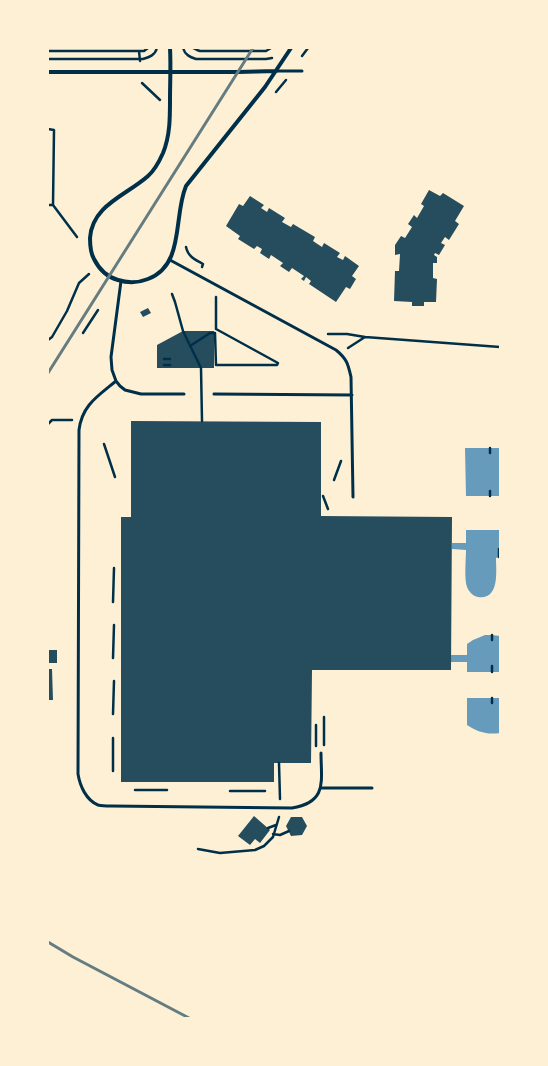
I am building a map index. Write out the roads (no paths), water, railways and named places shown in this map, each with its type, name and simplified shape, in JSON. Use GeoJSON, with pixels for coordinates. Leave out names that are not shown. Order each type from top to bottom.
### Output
{"type":"FeatureCollection","features":[{"type":"Feature","properties":{"kind":"street"},"geometry":{"type":"LineString","coordinates":[[170,48],[171,72],[169,134],[160,160],[154,170],[144,180],[107,205],[96,218],[91,230],[90,248],[92,257],[104,273],[121,281],[138,282],[152,278],[161,272],[170,260],[174,246],[182,197],[186,186],[292,48]]}},
{"type":"Feature","properties":{"kind":"street"},"geometry":{"type":"LineString","coordinates":[[48,72],[276,70]]}},
{"type":"Feature","properties":{"kind":"lane"},"geometry":{"type":"LineString","coordinates":[[276,70],[302,71]]}},
{"type":"Feature","properties":{"kind":"lane"},"geometry":{"type":"LineString","coordinates":[[170,260],[336,350],[348,363],[352,377],[353,497]]}},
{"type":"Feature","properties":{"kind":"lane"},"geometry":{"type":"LineString","coordinates":[[121,281],[111,357],[112,370],[116,381],[125,390],[141,394],[184,394]]}},
{"type":"Feature","properties":{"kind":"lane"},"geometry":{"type":"LineString","coordinates":[[116,381],[88,406],[83,413],[79,430],[78,774],[79,783],[82,790],[92,801],[104,806],[292,808],[309,804],[318,794],[321,788],[321,753]]}},
{"type":"Feature","properties":{"kind":"lane"},"geometry":{"type":"LineString","coordinates":[[214,394],[352,395]]}},
{"type":"Feature","properties":{"kind":"lane"},"geometry":{"type":"LineString","coordinates":[[321,788],[372,788]]}},
{"type":"Feature","properties":{"kind":"water"},"geometry":{"type":"Polygon","coordinates":[[[465,448],[500,448],[500,496],[466,496],[465,448]]]}},
{"type":"Feature","properties":{"kind":"water"},"geometry":{"type":"Polygon","coordinates":[[[466,530],[500,530],[500,557],[496,558],[495,584],[490,594],[485,597],[474,596],[467,587],[465,574],[466,550],[452,549],[452,543],[466,543],[466,530]]]}},
{"type":"Feature","properties":{"kind":"water"},"geometry":{"type":"Polygon","coordinates":[[[485,635],[500,636],[500,672],[467,672],[467,662],[451,662],[451,655],[467,655],[467,644],[485,635]]]}},
{"type":"Feature","properties":{"kind":"water"},"geometry":{"type":"Polygon","coordinates":[[[467,698],[500,698],[500,733],[491,734],[467,725],[467,698]]]}},
{"type":"Feature","properties":{"kind":"railway"},"geometry":{"type":"LineString","coordinates":[[48,373],[253,48]]}},
{"type":"Feature","properties":{"kind":"railway"},"geometry":{"type":"LineString","coordinates":[[48,942],[73,957],[189,1018]]}}]}
